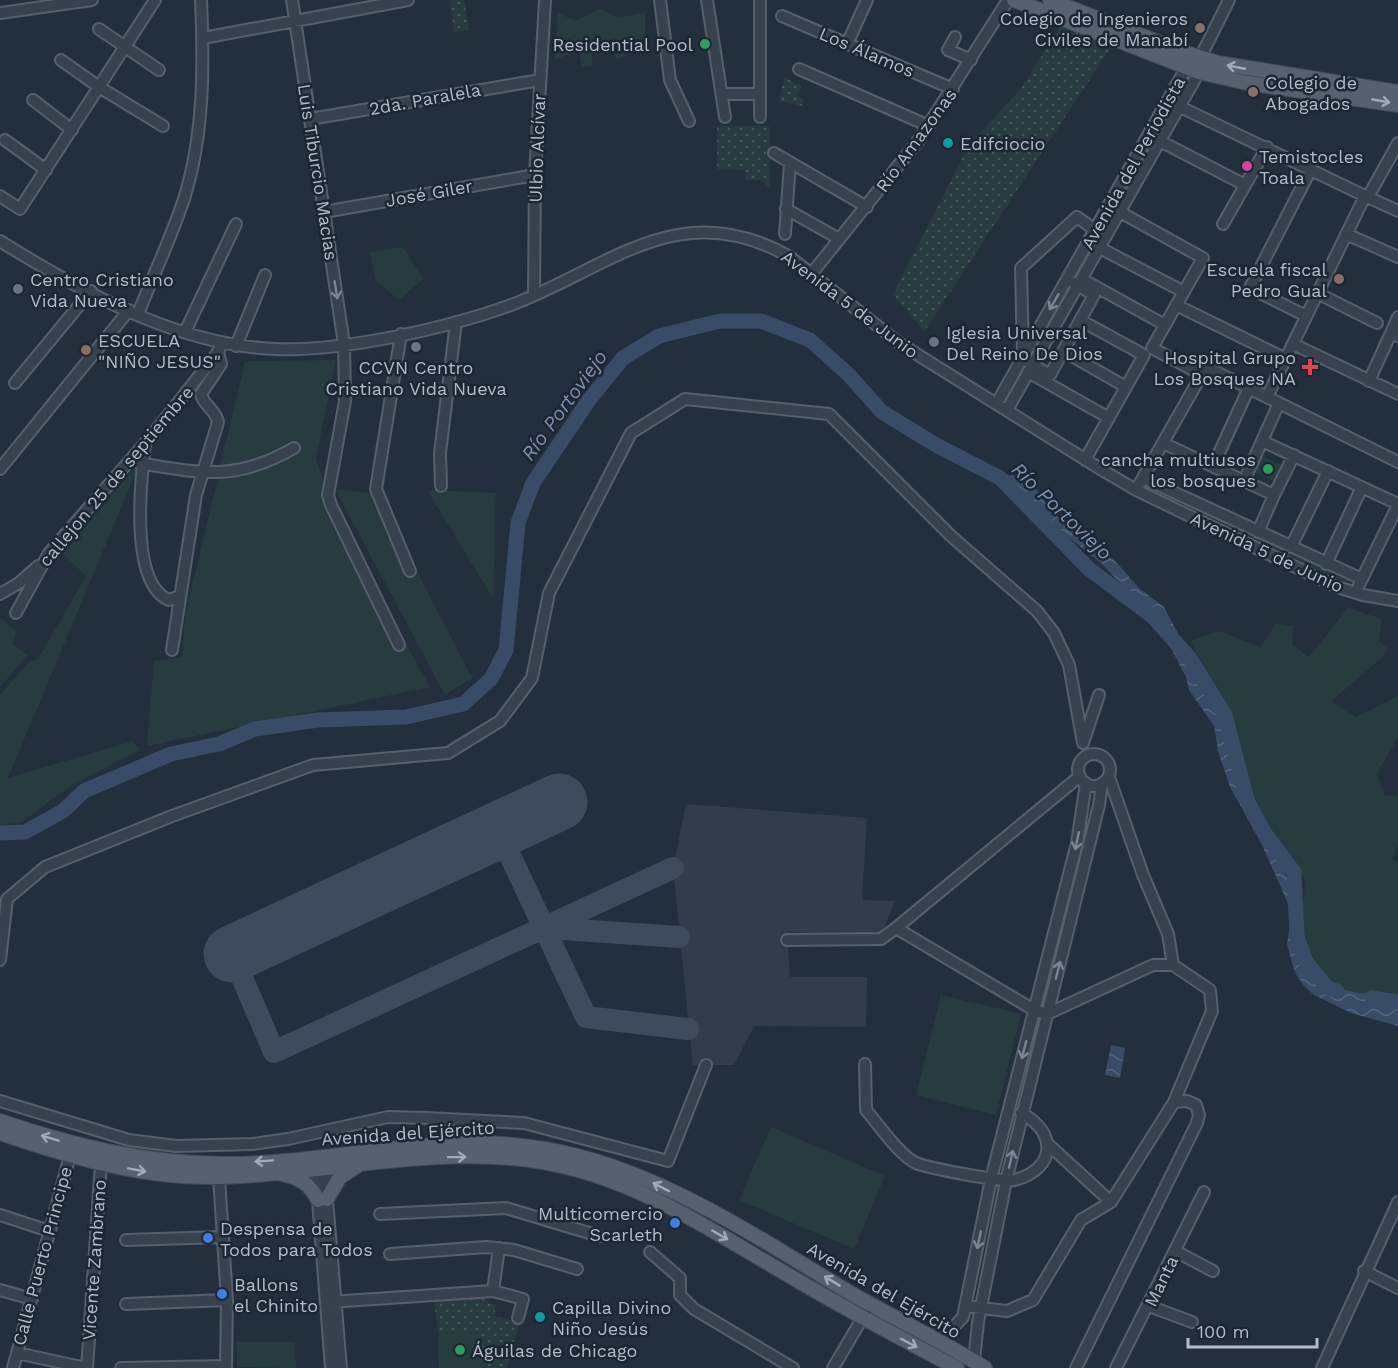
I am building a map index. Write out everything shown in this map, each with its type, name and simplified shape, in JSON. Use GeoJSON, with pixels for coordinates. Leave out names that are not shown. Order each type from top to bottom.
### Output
{"type":"FeatureCollection","features":[{"type":"Feature","properties":{"kind":"main road"},"geometry":{"type":"LineString","coordinates":[[1014,0],[1192,70],[1247,83],[1398,105]]}},
{"type":"Feature","properties":{"kind":"main road"},"geometry":{"type":"LineString","coordinates":[[1050,0],[1200,58],[1238,67],[1398,92]]}},
{"type":"Feature","properties":{"kind":"main road","name":"Avenida del Ejército"},"geometry":{"type":"LineString","coordinates":[[0,1121],[71,1151]]}},
{"type":"Feature","properties":{"kind":"main road","name":"Avenida del Ejército"},"geometry":{"type":"LineString","coordinates":[[0,1133],[164,1175],[219,1177],[333,1167],[361,1158],[464,1144],[544,1149],[594,1160],[640,1177],[703,1209],[923,1335],[980,1365]]}},
{"type":"Feature","properties":{"kind":"main road","name":"Avenida del Ejército"},"geometry":{"type":"LineString","coordinates":[[103,1158],[226,1164],[291,1159],[432,1157],[508,1158],[544,1162],[598,1176],[679,1211],[861,1318],[957,1368]]}},
{"type":"Feature","properties":{"kind":"main road"},"geometry":{"type":"LineString","coordinates":[[271,1173],[291,1175],[303,1181],[323,1199],[340,1177],[361,1158]]}},
{"type":"Feature","properties":{"kind":"street"},"geometry":{"type":"LineString","coordinates":[[0,13],[59,2],[92,0]]}},
{"type":"Feature","properties":{"kind":"street"},"geometry":{"type":"LineString","coordinates":[[0,196],[20,209],[155,0]]}},
{"type":"Feature","properties":{"kind":"street"},"geometry":{"type":"LineString","coordinates":[[0,469],[134,312],[187,186],[203,93],[201,0]]}},
{"type":"Feature","properties":{"kind":"street","name":"Luis Tiburcio Macias"},"geometry":{"type":"LineString","coordinates":[[292,0],[345,344],[345,401],[328,495],[331,506],[399,645]]}},
{"type":"Feature","properties":{"kind":"street"},"geometry":{"type":"LineString","coordinates":[[203,38],[408,0]]}},
{"type":"Feature","properties":{"kind":"street","name":"Ulbio Alcívar"},"geometry":{"type":"LineString","coordinates":[[534,295],[535,175],[545,0]]}},
{"type":"Feature","properties":{"kind":"street"},"geometry":{"type":"LineString","coordinates":[[660,0],[670,80],[689,121]]}},
{"type":"Feature","properties":{"kind":"street"},"geometry":{"type":"LineString","coordinates":[[708,0],[724,117]]}},
{"type":"Feature","properties":{"kind":"street"},"geometry":{"type":"LineString","coordinates":[[760,0],[760,117]]}},
{"type":"Feature","properties":{"kind":"street"},"geometry":{"type":"LineString","coordinates":[[847,44],[867,0]]}},
{"type":"Feature","properties":{"kind":"street","name":"Río Amazonas"},"geometry":{"type":"LineString","coordinates":[[813,273],[929,126],[1008,0]]}},
{"type":"Feature","properties":{"kind":"street"},"geometry":{"type":"LineString","coordinates":[[1200,58],[1229,0]]}},
{"type":"Feature","properties":{"kind":"street","name":"Los Álamos"},"geometry":{"type":"LineString","coordinates":[[782,16],[953,89]]}},
{"type":"Feature","properties":{"kind":"street"},"geometry":{"type":"LineString","coordinates":[[99,29],[159,70]]}},
{"type":"Feature","properties":{"kind":"street"},"geometry":{"type":"LineString","coordinates":[[955,37],[948,50],[971,60]]}},
{"type":"Feature","properties":{"kind":"street","name":"Avenida del Periodista"},"geometry":{"type":"LineString","coordinates":[[997,404],[1168,101],[1200,58]]}},
{"type":"Feature","properties":{"kind":"street"},"geometry":{"type":"LineString","coordinates":[[61,60],[99,87],[163,126]]}},
{"type":"Feature","properties":{"kind":"street"},"geometry":{"type":"LineString","coordinates":[[799,69],[929,126]]}},
{"type":"Feature","properties":{"kind":"street","name":"Avenida del Periodista"},"geometry":{"type":"LineString","coordinates":[[1007,410],[1180,106],[1192,70]]}},
{"type":"Feature","properties":{"kind":"street","name":"2da. Paralela"},"geometry":{"type":"LineString","coordinates":[[310,119],[540,80]]}},
{"type":"Feature","properties":{"kind":"street"},"geometry":{"type":"LineString","coordinates":[[722,94],[760,94]]}},
{"type":"Feature","properties":{"kind":"street"},"geometry":{"type":"LineString","coordinates":[[33,100],[72,130]]}},
{"type":"Feature","properties":{"kind":"street"},"geometry":{"type":"LineString","coordinates":[[1168,101],[1398,211]]}},
{"type":"Feature","properties":{"kind":"street"},"geometry":{"type":"LineString","coordinates":[[5,140],[46,170]]}},
{"type":"Feature","properties":{"kind":"street"},"geometry":{"type":"LineString","coordinates":[[1160,141],[1245,186]]}},
{"type":"Feature","properties":{"kind":"street"},"geometry":{"type":"LineString","coordinates":[[1267,397],[1293,344],[1303,314],[1318,291],[1398,143]]}},
{"type":"Feature","properties":{"kind":"street"},"geometry":{"type":"LineString","coordinates":[[1223,224],[1267,147]]}},
{"type":"Feature","properties":{"kind":"street"},"geometry":{"type":"LineString","coordinates":[[774,153],[867,207]]}},
{"type":"Feature","properties":{"kind":"street"},"geometry":{"type":"LineString","coordinates":[[785,234],[790,163]]}},
{"type":"Feature","properties":{"kind":"street"},"geometry":{"type":"LineString","coordinates":[[1303,314],[1250,288],[1311,169]]}},
{"type":"Feature","properties":{"kind":"street","name":"José Giler"},"geometry":{"type":"LineString","coordinates":[[324,212],[535,175]]}},
{"type":"Feature","properties":{"kind":"street"},"geometry":{"type":"LineString","coordinates":[[786,209],[834,236]]}},
{"type":"Feature","properties":{"kind":"street"},"geometry":{"type":"LineString","coordinates":[[1120,212],[1203,258],[1152,348],[1201,374]]}},
{"type":"Feature","properties":{"kind":"street"},"geometry":{"type":"LineString","coordinates":[[1095,230],[1077,217],[1021,268],[1023,358],[1031,369],[1109,418]]}},
{"type":"Feature","properties":{"kind":"street"},"geometry":{"type":"LineString","coordinates":[[185,333],[236,224]]}},
{"type":"Feature","properties":{"kind":"street","name":"Avenida 5 de Junio"},"geometry":{"type":"LineString","coordinates":[[2,245],[134,312],[220,347],[296,350],[345,344],[456,322],[534,295],[640,245],[689,232],[719,232],[752,239],[773,247],[813,273],[899,343],[1136,490],[1317,578],[1355,593],[1398,601]]}},
{"type":"Feature","properties":{"kind":"street"},"geometry":{"type":"LineString","coordinates":[[1347,234],[1398,257]]}},
{"type":"Feature","properties":{"kind":"street"},"geometry":{"type":"LineString","coordinates":[[1100,248],[1184,292]]}},
{"type":"Feature","properties":{"kind":"street"},"geometry":{"type":"LineString","coordinates":[[236,346],[264,275]]}},
{"type":"Feature","properties":{"kind":"street"},"geometry":{"type":"LineString","coordinates":[[1067,280],[1080,282],[1165,325]]}},
{"type":"Feature","properties":{"kind":"street"},"geometry":{"type":"LineString","coordinates":[[1031,369],[1050,375],[1094,295],[1080,282]]}},
{"type":"Feature","properties":{"kind":"street"},"geometry":{"type":"LineString","coordinates":[[15,383],[91,291]]}},
{"type":"Feature","properties":{"kind":"street"},"geometry":{"type":"LineString","coordinates":[[1318,291],[1377,323]]}},
{"type":"Feature","properties":{"kind":"street"},"geometry":{"type":"LineString","coordinates":[[1176,305],[1286,359]]}},
{"type":"Feature","properties":{"kind":"street"},"geometry":{"type":"LineString","coordinates":[[1369,381],[1395,335],[1398,317]]}},
{"type":"Feature","properties":{"kind":"street"},"geometry":{"type":"LineString","coordinates":[[1080,320],[1144,355],[1085,460]]}},
{"type":"Feature","properties":{"kind":"street"},"geometry":{"type":"LineString","coordinates":[[441,486],[440,453],[456,322]]}},
{"type":"Feature","properties":{"kind":"street"},"geometry":{"type":"LineString","coordinates":[[401,334],[376,489],[410,572]]}},
{"type":"Feature","properties":{"kind":"street"},"geometry":{"type":"LineString","coordinates":[[1293,344],[1398,394]]}},
{"type":"Feature","properties":{"kind":"street"},"geometry":{"type":"LineString","coordinates":[[172,650],[201,474],[218,422],[214,411],[201,398],[201,394],[221,364],[220,347]]}},
{"type":"Feature","properties":{"kind":"street","name":"callejon 25 de septiembre"},"geometry":{"type":"LineString","coordinates":[[16,613],[42,562],[145,444],[220,347]]}},
{"type":"Feature","properties":{"kind":"street"},"geometry":{"type":"LineString","coordinates":[[1063,351],[1126,387]]}},
{"type":"Feature","properties":{"kind":"street"},"geometry":{"type":"LineString","coordinates":[[1136,490],[1206,367],[1398,462]]}},
{"type":"Feature","properties":{"kind":"street"},"geometry":{"type":"LineString","coordinates":[[1213,466],[1249,388]]}},
{"type":"Feature","properties":{"kind":"street"},"geometry":{"type":"LineString","coordinates":[[0,960],[7,899],[45,867],[172,816],[313,765],[448,753],[500,721],[532,678],[549,593],[631,433],[685,399],[829,414],[951,536],[1037,611],[1054,633],[1069,665],[1083,742],[1090,754],[1105,758],[1110,767],[1021,1113],[1006,1181],[981,1310],[980,1365]]}},
{"type":"Feature","properties":{"kind":"street"},"geometry":{"type":"LineString","coordinates":[[1244,481],[1279,403]]}},
{"type":"Feature","properties":{"kind":"street"},"geometry":{"type":"LineString","coordinates":[[1262,441],[1294,454],[1398,505],[1355,593]]}},
{"type":"Feature","properties":{"kind":"street"},"geometry":{"type":"LineString","coordinates":[[1163,443],[1274,495]]}},
{"type":"Feature","properties":{"kind":"street"},"geometry":{"type":"LineString","coordinates":[[145,444],[139,502],[144,560],[154,585],[164,598],[174,600],[180,596]]}},
{"type":"Feature","properties":{"kind":"street"},"geometry":{"type":"LineString","coordinates":[[129,462],[201,474],[250,469],[294,448]]}},
{"type":"Feature","properties":{"kind":"street"},"geometry":{"type":"LineString","coordinates":[[1258,532],[1294,454]]}},
{"type":"Feature","properties":{"kind":"street"},"geometry":{"type":"LineString","coordinates":[[1291,548],[1329,471]]}},
{"type":"Feature","properties":{"kind":"street"},"geometry":{"type":"LineString","coordinates":[[1143,477],[1291,548],[1362,579]]}},
{"type":"Feature","properties":{"kind":"street"},"geometry":{"type":"LineString","coordinates":[[1326,564],[1362,487]]}},
{"type":"Feature","properties":{"kind":"street"},"geometry":{"type":"LineString","coordinates":[[0,594],[19,583],[42,562]]}},
{"type":"Feature","properties":{"kind":"street"},"geometry":{"type":"LineString","coordinates":[[1083,742],[1099,695]]}},
{"type":"Feature","properties":{"kind":"street"},"geometry":{"type":"LineString","coordinates":[[923,1335],[949,1332],[963,1317],[992,1179],[1077,843],[1083,779],[1081,760],[1090,754]]}},
{"type":"Feature","properties":{"kind":"street"},"geometry":{"type":"LineString","coordinates":[[1083,779],[1094,786],[1105,780]]}},
{"type":"Feature","properties":{"kind":"street"},"geometry":{"type":"LineString","coordinates":[[787,940],[881,939],[1083,779]]}},
{"type":"Feature","properties":{"kind":"street"},"geometry":{"type":"LineString","coordinates":[[1105,780],[1168,934],[1173,965]]}},
{"type":"Feature","properties":{"kind":"street"},"geometry":{"type":"LineString","coordinates":[[896,928],[1034,1010],[1047,1014],[1153,965],[1173,965],[1210,990],[1212,1011],[1174,1102],[1111,1202],[1081,1220],[1034,1300],[1007,1311],[981,1310],[965,1306]]}},
{"type":"Feature","properties":{"kind":"street"},"geometry":{"type":"LineString","coordinates":[[865,1064],[866,1110],[901,1150],[916,1163],[1006,1181],[1029,1174],[1043,1161],[1049,1145]]}},
{"type":"Feature","properties":{"kind":"street"},"geometry":{"type":"LineString","coordinates":[[0,1101],[129,1140],[176,1146],[212,1147],[276,1141],[388,1117],[427,1118],[524,1123],[668,1161],[706,1065]]}},
{"type":"Feature","properties":{"kind":"street"},"geometry":{"type":"LineString","coordinates":[[1076,1368],[1197,1123],[1196,1106],[1187,1101],[1174,1102]]}},
{"type":"Feature","properties":{"kind":"street"},"geometry":{"type":"LineString","coordinates":[[1021,1113],[1038,1122],[1045,1131],[1049,1145],[1111,1202]]}},
{"type":"Feature","properties":{"kind":"street","name":"Calle Puerto Principe"},"geometry":{"type":"LineString","coordinates":[[13,1368],[71,1151]]}},
{"type":"Feature","properties":{"kind":"street","name":"Vicente Zambrano"},"geometry":{"type":"LineString","coordinates":[[86,1368],[103,1158]]}},
{"type":"Feature","properties":{"kind":"street"},"geometry":{"type":"LineString","coordinates":[[291,1159],[310,1169],[323,1185]]}},
{"type":"Feature","properties":{"kind":"street"},"geometry":{"type":"LineString","coordinates":[[333,1167],[323,1185],[323,1199],[331,1302],[340,1368]]}},
{"type":"Feature","properties":{"kind":"street"},"geometry":{"type":"LineString","coordinates":[[121,1368],[226,1367],[226,1300],[219,1177]]}},
{"type":"Feature","properties":{"kind":"street","name":"Manta"},"geometry":{"type":"LineString","coordinates":[[1116,1368],[1204,1192]]}},
{"type":"Feature","properties":{"kind":"street"},"geometry":{"type":"LineString","coordinates":[[1322,1368],[1365,1271],[1395,1216],[1398,1202]]}},
{"type":"Feature","properties":{"kind":"street"},"geometry":{"type":"LineString","coordinates":[[380,1214],[506,1208],[599,1236]]}},
{"type":"Feature","properties":{"kind":"street"},"geometry":{"type":"LineString","coordinates":[[0,1215],[49,1231]]}},
{"type":"Feature","properties":{"kind":"street"},"geometry":{"type":"LineString","coordinates":[[126,1240],[223,1238]]}},
{"type":"Feature","properties":{"kind":"street"},"geometry":{"type":"LineString","coordinates":[[493,1291],[499,1248]]}},
{"type":"Feature","properties":{"kind":"street"},"geometry":{"type":"LineString","coordinates":[[390,1254],[499,1248],[577,1269]]}},
{"type":"Feature","properties":{"kind":"street"},"geometry":{"type":"LineString","coordinates":[[1175,1251],[1213,1270]]}},
{"type":"Feature","properties":{"kind":"street"},"geometry":{"type":"LineString","coordinates":[[650,1252],[680,1278],[680,1295],[694,1309],[793,1368]]}},
{"type":"Feature","properties":{"kind":"street"},"geometry":{"type":"LineString","coordinates":[[1365,1271],[1398,1288]]}},
{"type":"Feature","properties":{"kind":"street"},"geometry":{"type":"LineString","coordinates":[[0,1290],[32,1299]]}},
{"type":"Feature","properties":{"kind":"street"},"geometry":{"type":"LineString","coordinates":[[331,1302],[493,1291],[523,1299],[518,1318]]}},
{"type":"Feature","properties":{"kind":"street"},"geometry":{"type":"LineString","coordinates":[[126,1304],[226,1300]]}},
{"type":"Feature","properties":{"kind":"street"},"geometry":{"type":"LineString","coordinates":[[331,1302],[331,1368]]}},
{"type":"Feature","properties":{"kind":"street"},"geometry":{"type":"LineString","coordinates":[[833,1368],[861,1318],[872,1305]]}},
{"type":"Feature","properties":{"kind":"street"},"geometry":{"type":"LineString","coordinates":[[1149,1306],[1192,1322]]}},
{"type":"Feature","properties":{"kind":"street"},"geometry":{"type":"LineString","coordinates":[[17,1353],[65,1367],[86,1368]]}},
{"type":"Feature","properties":{"kind":"shaded area"},"geometry":{"type":"Polygon","coordinates":[[[686,804],[867,818],[862,900],[895,901],[882,933],[787,932],[790,977],[867,977],[866,1027],[754,1026],[734,1065],[693,1065],[673,868],[686,804]]]}},
{"type":"Feature","properties":{"kind":"green space"},"geometry":{"type":"Polygon","coordinates":[[[450,0],[464,0],[469,30],[454,32],[450,0]]]}},
{"type":"Feature","properties":{"kind":"green space"},"geometry":{"type":"Polygon","coordinates":[[[600,9],[619,18],[645,12],[645,39],[623,39],[625,57],[616,59],[614,46],[592,46],[592,66],[582,67],[579,52],[555,59],[558,13],[576,21],[600,9]]]}},
{"type":"Feature","properties":{"kind":"green space"},"geometry":{"type":"Polygon","coordinates":[[[1061,25],[1113,44],[924,332],[893,294],[970,143],[1018,93],[1061,25]]]}},
{"type":"Feature","properties":{"kind":"green space"},"geometry":{"type":"Polygon","coordinates":[[[784,77],[802,86],[797,96],[804,99],[802,106],[779,101],[784,77]]]}},
{"type":"Feature","properties":{"kind":"green space"},"geometry":{"type":"Polygon","coordinates":[[[717,126],[769,126],[770,188],[760,180],[745,180],[745,170],[717,169],[717,126]]]}},
{"type":"Feature","properties":{"kind":"green space"},"geometry":{"type":"Polygon","coordinates":[[[403,247],[423,279],[399,300],[375,280],[370,252],[403,247]]]}},
{"type":"Feature","properties":{"kind":"green space"},"geometry":{"type":"Polygon","coordinates":[[[336,360],[316,458],[333,513],[430,687],[147,746],[154,661],[182,657],[185,617],[245,361],[336,360]]]}},
{"type":"Feature","properties":{"kind":"green space","name":"cancha multiusos los bosques"},"geometry":{"type":"Polygon","coordinates":[[[1257,454],[1288,468],[1280,484],[1250,470],[1257,454]]]}},
{"type":"Feature","properties":{"kind":"green space"},"geometry":{"type":"Polygon","coordinates":[[[141,460],[8,778],[133,741],[140,750],[73,784],[22,822],[0,825],[0,695],[29,662],[38,659],[86,576],[63,554],[141,460]]]}},
{"type":"Feature","properties":{"kind":"green space"},"geometry":{"type":"Polygon","coordinates":[[[1149,483],[1354,582],[1344,582],[1147,487],[1149,483]]]}},
{"type":"Feature","properties":{"kind":"green space"},"geometry":{"type":"Polygon","coordinates":[[[335,489],[377,494],[472,678],[445,695],[335,489]]]}},
{"type":"Feature","properties":{"kind":"green space"},"geometry":{"type":"Polygon","coordinates":[[[427,490],[496,493],[493,598],[427,490]]]}},
{"type":"Feature","properties":{"kind":"green space"},"geometry":{"type":"Polygon","coordinates":[[[1348,608],[1382,619],[1379,641],[1388,649],[1382,658],[1331,701],[1355,717],[1398,696],[1398,737],[1377,773],[1384,795],[1398,796],[1398,844],[1393,859],[1398,863],[1398,1006],[1348,993],[1312,970],[1300,921],[1306,881],[1266,835],[1243,766],[1238,739],[1191,641],[1219,631],[1261,647],[1276,623],[1293,626],[1292,645],[1309,657],[1348,608]]]}},
{"type":"Feature","properties":{"kind":"green space"},"geometry":{"type":"Polygon","coordinates":[[[0,617],[16,631],[13,645],[28,655],[0,687],[0,617]]]}},
{"type":"Feature","properties":{"kind":"green space"},"geometry":{"type":"Polygon","coordinates":[[[941,995],[1021,1014],[996,1115],[916,1095],[941,995]]]}},
{"type":"Feature","properties":{"kind":"green space"},"geometry":{"type":"Polygon","coordinates":[[[771,1127],[885,1176],[854,1249],[739,1200],[771,1127]]]}},
{"type":"Feature","properties":{"kind":"green space"},"geometry":{"type":"Polygon","coordinates":[[[484,1297],[488,1303],[495,1305],[495,1316],[520,1323],[507,1368],[482,1368],[481,1332],[438,1333],[434,1301],[484,1297]]]}},
{"type":"Feature","properties":{"kind":"green space","name":"Águilas de Chicago"},"geometry":{"type":"Polygon","coordinates":[[[481,1332],[482,1368],[439,1368],[438,1333],[481,1332]]]}},
{"type":"Feature","properties":{"kind":"green space"},"geometry":{"type":"Polygon","coordinates":[[[237,1342],[295,1342],[296,1368],[237,1367],[237,1342]]]}},
{"type":"Feature","properties":{"kind":"water"},"geometry":{"type":"Polygon","coordinates":[[[1007,475],[1024,476],[1028,485],[1037,490],[1053,514],[1080,531],[1094,546],[1115,561],[1139,588],[1164,607],[1183,643],[1187,660],[1224,724],[1228,744],[1238,752],[1238,777],[1244,796],[1292,888],[1299,914],[1299,952],[1305,969],[1318,979],[1336,987],[1388,997],[1398,1006],[1398,1026],[1351,1013],[1314,995],[1304,986],[1295,973],[1287,944],[1291,917],[1287,901],[1262,845],[1230,787],[1218,751],[1214,726],[1189,690],[1186,677],[1154,616],[1145,602],[1128,591],[1102,564],[1046,519],[1015,489],[1007,475]]]}},
{"type":"Feature","properties":{"kind":"water"},"geometry":{"type":"Polygon","coordinates":[[[1111,1045],[1125,1048],[1120,1078],[1105,1075],[1111,1045]]]}},
{"type":"Feature","properties":{"kind":"waterway","name":"Río Portoviejo"},"geometry":{"type":"LineString","coordinates":[[0,833],[25,832],[63,811],[84,791],[171,754],[219,744],[255,729],[318,720],[406,717],[463,704],[491,679],[506,650],[518,523],[533,483],[589,400],[623,358],[659,336],[720,321],[761,321],[810,340],[849,375],[882,412],[936,445],[1000,478],[1089,569],[1152,616],[1189,657],[1225,715],[1247,800],[1264,832],[1294,872],[1297,936],[1306,962],[1328,988],[1337,991]]}},
{"type":"Feature","properties":{"kind":"waterway","name":"Río Portoviejo"},"geometry":{"type":"LineString","coordinates":[[1372,998],[1398,1002]]}},
{"type":"Feature","properties":{"kind":"taxiway"},"geometry":{"type":"LineString","coordinates":[[498,830],[586,1017],[688,1029]]}},
{"type":"Feature","properties":{"kind":"taxiway"},"geometry":{"type":"LineString","coordinates":[[232,954],[274,1052],[673,868]]}},
{"type":"Feature","properties":{"kind":"taxiway"},"geometry":{"type":"LineString","coordinates":[[548,928],[679,937]]}},
{"type":"Feature","properties":{"kind":"runway"},"geometry":{"type":"LineString","coordinates":[[232,954],[559,802]]}},
{"type":"Feature","properties":{"kind":"place","name":"Colegio de Ingenieros Civiles de Manabí"},"geometry":{"type":"Point","coordinates":[1200,28]}},
{"type":"Feature","properties":{"kind":"place","name":"Residential Pool"},"geometry":{"type":"Point","coordinates":[705,44]}},
{"type":"Feature","properties":{"kind":"place","name":"Colegio de Abogados"},"geometry":{"type":"Point","coordinates":[1253,92]}},
{"type":"Feature","properties":{"kind":"place","name":"Edifciocio"},"geometry":{"type":"Point","coordinates":[948,143]}},
{"type":"Feature","properties":{"kind":"place","name":"Temistocles Toala"},"geometry":{"type":"Point","coordinates":[1247,166]}},
{"type":"Feature","properties":{"kind":"place","name":"Escuela fiscal Pedro Gual"},"geometry":{"type":"Point","coordinates":[1339,279]}},
{"type":"Feature","properties":{"kind":"place","name":"Centro Cristiano Vida Nueva"},"geometry":{"type":"Point","coordinates":[18,289]}},
{"type":"Feature","properties":{"kind":"place","name":"Iglesia Universal Del Reino De Dios"},"geometry":{"type":"Point","coordinates":[934,342]}},
{"type":"Feature","properties":{"kind":"place","name":"CCVN Centro Cristiano Vida Nueva"},"geometry":{"type":"Point","coordinates":[416,347]}},
{"type":"Feature","properties":{"kind":"place","name":"ESCUELA \"NIÑO JESUS\""},"geometry":{"type":"Point","coordinates":[86,350]}},
{"type":"Feature","properties":{"kind":"place","name":"Hospital Grupo Los Bosques NA"},"geometry":{"type":"Point","coordinates":[1310,367]}},
{"type":"Feature","properties":{"kind":"place","name":"cancha multiusos los bosques"},"geometry":{"type":"Point","coordinates":[1268,469]}},
{"type":"Feature","properties":{"kind":"place","name":"Multicomercio Scarleth"},"geometry":{"type":"Point","coordinates":[675,1223]}},
{"type":"Feature","properties":{"kind":"place","name":"Despensa de Todos para Todos"},"geometry":{"type":"Point","coordinates":[208,1238]}},
{"type":"Feature","properties":{"kind":"place","name":"Ballons el Chinito"},"geometry":{"type":"Point","coordinates":[222,1294]}},
{"type":"Feature","properties":{"kind":"place","name":"Capilla Divino Niño Jesús"},"geometry":{"type":"Point","coordinates":[540,1317]}},
{"type":"Feature","properties":{"kind":"place","name":"Águilas de Chicago"},"geometry":{"type":"Point","coordinates":[460,1350]}}]}
